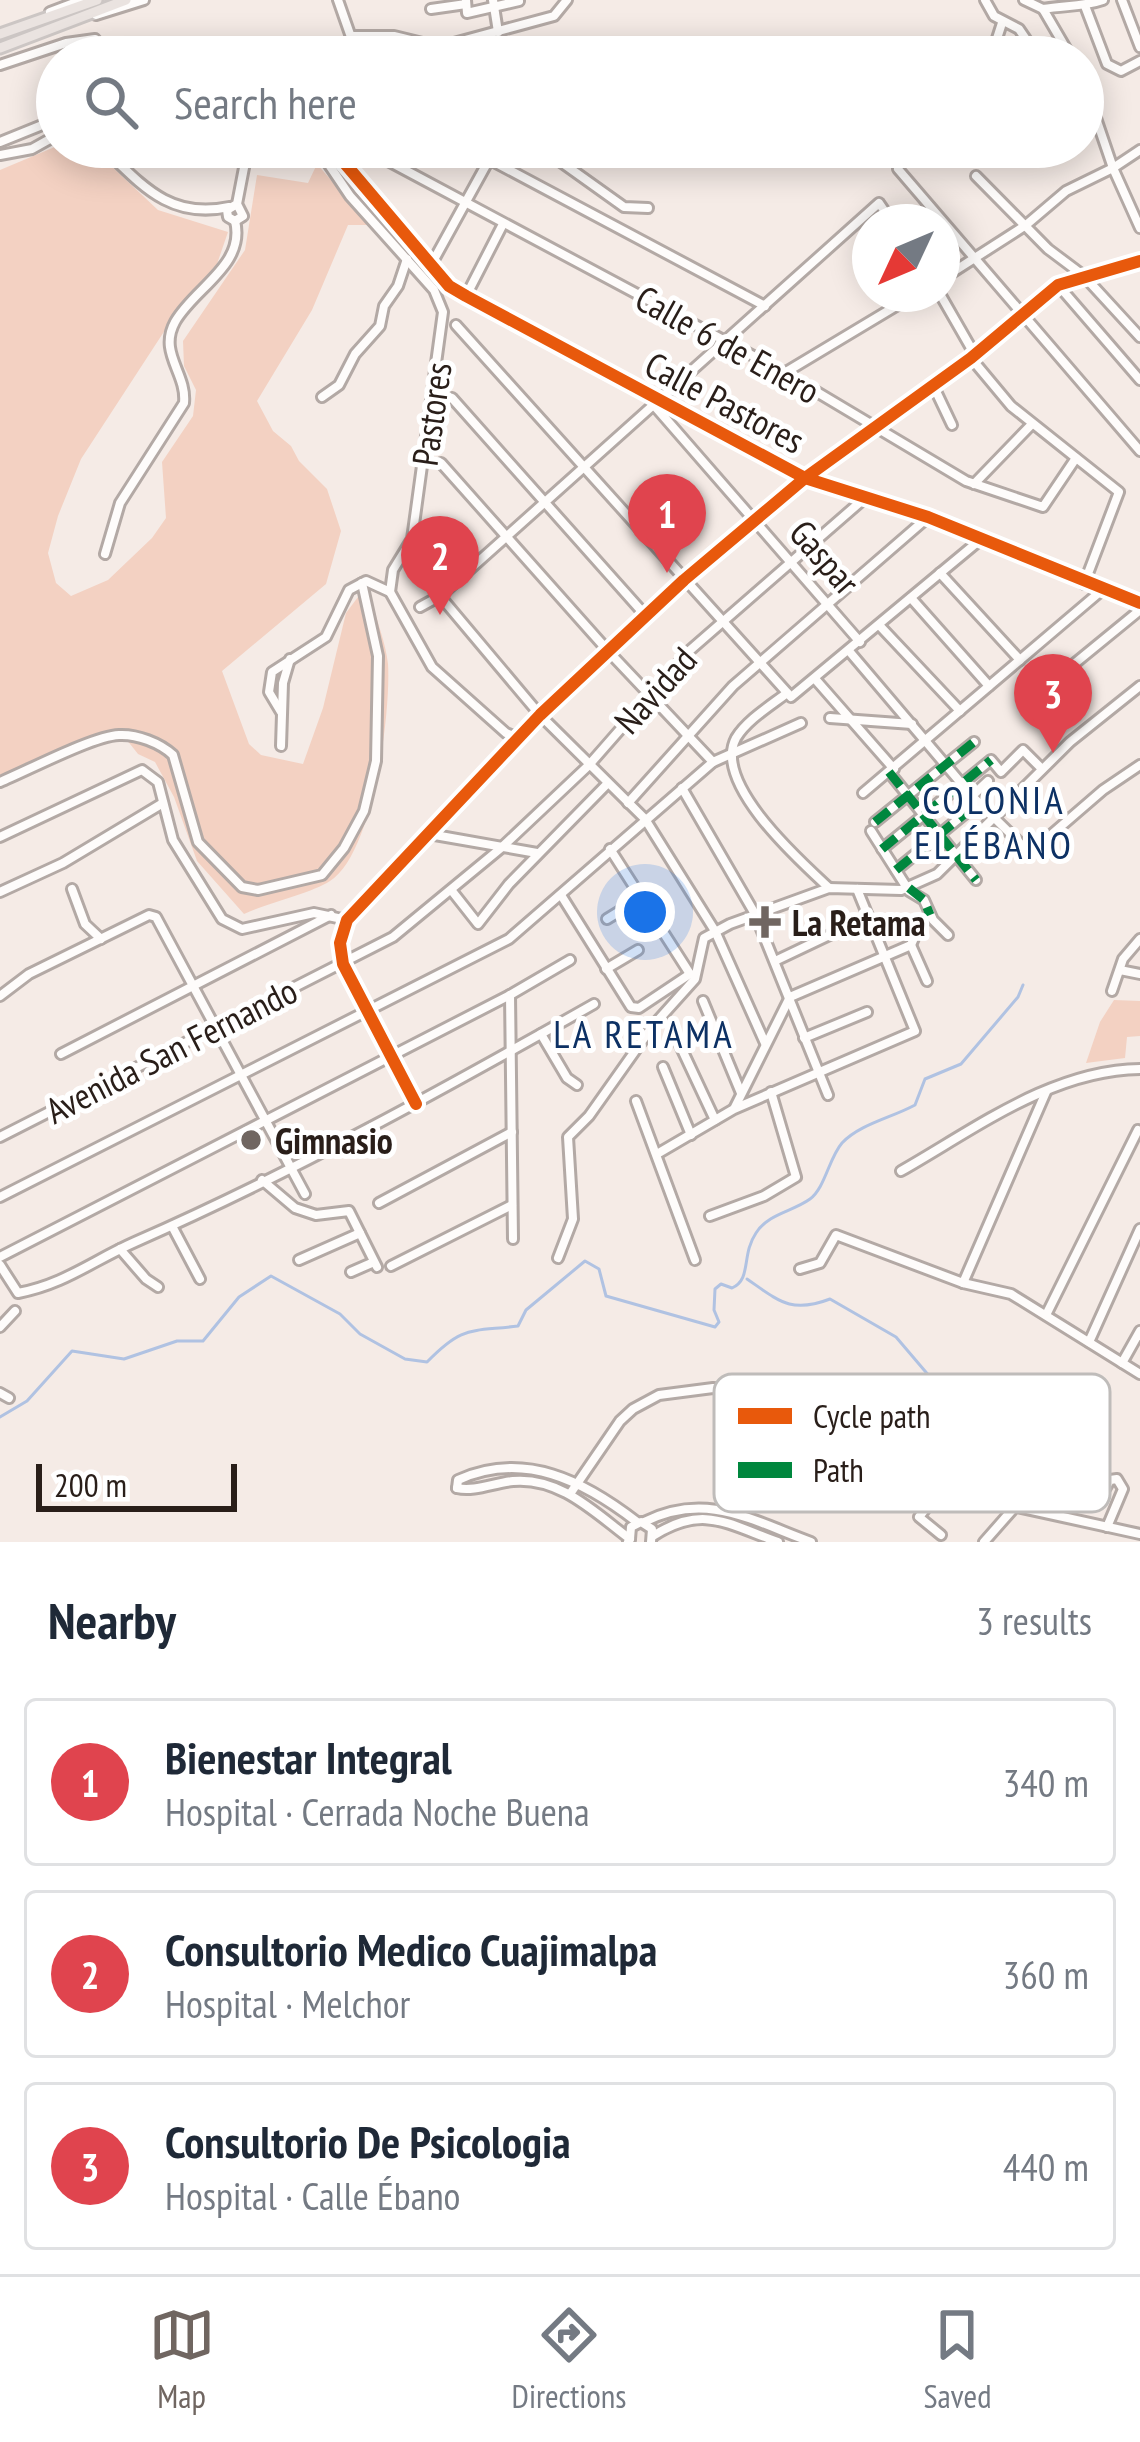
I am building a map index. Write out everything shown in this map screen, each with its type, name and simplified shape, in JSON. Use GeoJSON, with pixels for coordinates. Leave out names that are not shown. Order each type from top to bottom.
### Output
{"type":"FeatureCollection","features":[{"type":"Feature","properties":{"kind":"main road"},"geometry":{"type":"LineString","coordinates":[[0,34],[97,0]]}},
{"type":"Feature","properties":{"kind":"main road"},"geometry":{"type":"LineString","coordinates":[[0,48],[125,1]]}},
{"type":"Feature","properties":{"kind":"street"},"geometry":{"type":"LineString","coordinates":[[30,23],[82,0]]}},
{"type":"Feature","properties":{"kind":"street"},"geometry":{"type":"LineString","coordinates":[[83,17],[144,0]]}},
{"type":"Feature","properties":{"kind":"street"},"geometry":{"type":"LineString","coordinates":[[338,0],[352,36],[394,36]]}},
{"type":"Feature","properties":{"kind":"street"},"geometry":{"type":"LineString","coordinates":[[481,36],[554,16],[567,0]]}},
{"type":"Feature","properties":{"kind":"street"},"geometry":{"type":"LineString","coordinates":[[985,0],[1002,23],[1024,36]]}},
{"type":"Feature","properties":{"kind":"street"},"geometry":{"type":"LineString","coordinates":[[1024,0],[1043,9],[1059,36]]}},
{"type":"Feature","properties":{"kind":"street"},"geometry":{"type":"LineString","coordinates":[[1043,9],[1102,0]]}},
{"type":"Feature","properties":{"kind":"street"},"geometry":{"type":"LineString","coordinates":[[1122,0],[1140,47]]}},
{"type":"Feature","properties":{"kind":"street"},"geometry":{"type":"LineString","coordinates":[[431,10],[519,1]]}},
{"type":"Feature","properties":{"kind":"street"},"geometry":{"type":"LineString","coordinates":[[494,3],[498,32]]}},
{"type":"Feature","properties":{"kind":"street"},"geometry":{"type":"LineString","coordinates":[[1084,6],[1096,36]]}},
{"type":"Feature","properties":{"kind":"street"},"geometry":{"type":"LineString","coordinates":[[998,36],[1002,23]]}},
{"type":"Feature","properties":{"kind":"street"},"geometry":{"type":"LineString","coordinates":[[65,24],[69,36]]}},
{"type":"Feature","properties":{"kind":"street"},"geometry":{"type":"LineString","coordinates":[[0,65],[36,54]]}},
{"type":"Feature","properties":{"kind":"street"},"geometry":{"type":"LineString","coordinates":[[1104,56],[1107,64],[1121,71],[1140,61]]}},
{"type":"Feature","properties":{"kind":"street"},"geometry":{"type":"LineString","coordinates":[[0,142],[36,127]]}},
{"type":"Feature","properties":{"kind":"street"},"geometry":{"type":"LineString","coordinates":[[1104,144],[1140,228]]}},
{"type":"Feature","properties":{"kind":"street"},"geometry":{"type":"LineString","coordinates":[[0,155],[36,147]]}},
{"type":"Feature","properties":{"kind":"street"},"geometry":{"type":"LineString","coordinates":[[960,268],[1026,225],[1066,190],[1140,150]]}},
{"type":"Feature","properties":{"kind":"street"},"geometry":{"type":"LineString","coordinates":[[125,168],[161,201],[229,211]]}},
{"type":"Feature","properties":{"kind":"street"},"geometry":{"type":"LineString","coordinates":[[105,554],[120,503],[180,416],[185,394],[169,354],[171,332],[189,301],[233,255],[238,236],[229,211],[242,168]]}},
{"type":"Feature","properties":{"kind":"street","name":"Pastores"},"geometry":{"type":"LineString","coordinates":[[331,168],[350,196],[434,290],[444,325],[412,539],[393,570],[390,592]]}},
{"type":"Feature","properties":{"kind":"street","name":"Calle Pastores"},"geometry":{"type":"LineString","coordinates":[[349,168],[449,286],[653,402],[805,478],[928,517],[1140,606]]}},
{"type":"Feature","properties":{"kind":"street","name":"Calle 6 de Enero"},"geometry":{"type":"LineString","coordinates":[[401,168],[728,341],[974,484],[1043,508],[1076,458]]}},
{"type":"Feature","properties":{"kind":"street"},"geometry":{"type":"LineString","coordinates":[[431,265],[484,168]]}},
{"type":"Feature","properties":{"kind":"street"},"geometry":{"type":"LineString","coordinates":[[506,168],[765,306]]}},
{"type":"Feature","properties":{"kind":"street"},"geometry":{"type":"LineString","coordinates":[[569,168],[624,207],[648,208]]}},
{"type":"Feature","properties":{"kind":"street"},"geometry":{"type":"LineString","coordinates":[[898,169],[1140,451]]}},
{"type":"Feature","properties":{"kind":"street"},"geometry":{"type":"LineString","coordinates":[[976,176],[1048,249],[1084,276],[1140,337]]}},
{"type":"Feature","properties":{"kind":"street"},"geometry":{"type":"LineString","coordinates":[[466,296],[503,224]]}},
{"type":"Feature","properties":{"kind":"street"},"geometry":{"type":"LineString","coordinates":[[421,607],[440,596],[852,227]]}},
{"type":"Feature","properties":{"kind":"street"},"geometry":{"type":"LineString","coordinates":[[322,397],[339,385],[356,354],[380,326],[384,306],[398,286],[407,258]]}},
{"type":"Feature","properties":{"kind":"street"},"geometry":{"type":"LineString","coordinates":[[416,1104],[343,964],[340,943],[347,920],[540,715],[684,580],[805,478],[973,357],[1058,285],[1140,261]]}},
{"type":"Feature","properties":{"kind":"street"},"geometry":{"type":"LineString","coordinates":[[1058,285],[1138,372]]}},
{"type":"Feature","properties":{"kind":"street"},"geometry":{"type":"LineString","coordinates":[[785,373],[886,312]]}},
{"type":"Feature","properties":{"kind":"street"},"geometry":{"type":"LineString","coordinates":[[949,312],[973,357],[1011,406],[1119,492],[1084,584]]}},
{"type":"Feature","properties":{"kind":"street"},"geometry":{"type":"LineString","coordinates":[[456,325],[791,695]]}},
{"type":"Feature","properties":{"kind":"street"},"geometry":{"type":"LineString","coordinates":[[933,385],[952,425]]}},
{"type":"Feature","properties":{"kind":"street"},"geometry":{"type":"LineString","coordinates":[[452,398],[646,616]]}},
{"type":"Feature","properties":{"kind":"street","name":"Gaspar"},"geometry":{"type":"LineString","coordinates":[[653,402],[860,642]]}},
{"type":"Feature","properties":{"kind":"street"},"geometry":{"type":"LineString","coordinates":[[974,484],[1032,424]]}},
{"type":"Feature","properties":{"kind":"street"},"geometry":{"type":"LineString","coordinates":[[441,463],[608,652],[713,761]]}},
{"type":"Feature","properties":{"kind":"street","name":"Navidad"},"geometry":{"type":"LineString","coordinates":[[452,891],[590,765],[721,622],[866,497]]}},
{"type":"Feature","properties":{"kind":"street"},"geometry":{"type":"LineString","coordinates":[[628,803],[759,663],[928,517]]}},
{"type":"Feature","properties":{"kind":"street"},"geometry":{"type":"LineString","coordinates":[[428,526],[468,570]]}},
{"type":"Feature","properties":{"kind":"street"},"geometry":{"type":"LineString","coordinates":[[829,888],[792,854],[739,782],[734,753],[739,734],[816,680],[980,540]]}},
{"type":"Feature","properties":{"kind":"street"},"geometry":{"type":"LineString","coordinates":[[281,746],[284,723],[269,692],[272,672],[326,637],[349,590],[393,570]]}},
{"type":"Feature","properties":{"kind":"street"},"geometry":{"type":"LineString","coordinates":[[940,573],[1020,660]]}},
{"type":"Feature","properties":{"kind":"street"},"geometry":{"type":"LineString","coordinates":[[364,582],[390,592],[432,667],[506,733],[518,738]]}},
{"type":"Feature","properties":{"kind":"street"},"geometry":{"type":"LineString","coordinates":[[0,782],[114,735],[162,745],[180,772],[198,842],[242,887],[258,890],[322,875],[364,811],[376,760],[378,656],[364,582]]}},
{"type":"Feature","properties":{"kind":"street"},"geometry":{"type":"LineString","coordinates":[[863,793],[1101,591]]}},
{"type":"Feature","properties":{"kind":"street"},"geometry":{"type":"LineString","coordinates":[[440,596],[540,715],[645,819],[715,931],[764,1043]]}},
{"type":"Feature","properties":{"kind":"street"},"geometry":{"type":"LineString","coordinates":[[910,598],[989,686]]}},
{"type":"Feature","properties":{"kind":"street"},"geometry":{"type":"LineString","coordinates":[[1041,692],[1140,606]]}},
{"type":"Feature","properties":{"kind":"street"},"geometry":{"type":"LineString","coordinates":[[879,625],[960,711]]}},
{"type":"Feature","properties":{"kind":"street"},"geometry":{"type":"LineString","coordinates":[[849,651],[975,800],[1027,852],[1034,852],[1103,790],[1140,765]]}},
{"type":"Feature","properties":{"kind":"street"},"geometry":{"type":"LineString","coordinates":[[816,680],[976,880]]}},
{"type":"Feature","properties":{"kind":"street"},"geometry":{"type":"LineString","coordinates":[[558,1258],[573,1219],[568,1137],[589,1116],[693,977],[704,938],[829,888],[909,888],[937,874],[1042,769],[1137,689],[1140,700]]}},
{"type":"Feature","properties":{"kind":"street"},"geometry":{"type":"LineString","coordinates":[[830,718],[913,724]]}},
{"type":"Feature","properties":{"kind":"street"},"geometry":{"type":"LineString","coordinates":[[0,1197],[509,939],[713,761],[801,723]]}},
{"type":"Feature","properties":{"kind":"street"},"geometry":{"type":"LineString","coordinates":[[948,935],[881,849],[873,826],[974,742]]}},
{"type":"Feature","properties":{"kind":"street"},"geometry":{"type":"LineString","coordinates":[[881,849],[991,760],[1001,772],[1023,750],[1042,769]]}},
{"type":"Feature","properties":{"kind":"street"},"geometry":{"type":"LineString","coordinates":[[0,770],[14,776]]}},
{"type":"Feature","properties":{"kind":"street"},"geometry":{"type":"LineString","coordinates":[[0,837],[142,770],[154,776],[172,840],[222,919],[242,928],[314,913],[347,920]]}},
{"type":"Feature","properties":{"kind":"street"},"geometry":{"type":"LineString","coordinates":[[896,870],[975,800],[988,782]]}},
{"type":"Feature","properties":{"kind":"street"},"geometry":{"type":"LineString","coordinates":[[452,891],[478,924],[537,853],[608,783]]}},
{"type":"Feature","properties":{"kind":"street"},"geometry":{"type":"LineString","coordinates":[[682,788],[755,914],[828,1094]]}},
{"type":"Feature","properties":{"kind":"street"},"geometry":{"type":"LineString","coordinates":[[0,892],[63,863],[163,803]]}},
{"type":"Feature","properties":{"kind":"street"},"geometry":{"type":"LineString","coordinates":[[428,834],[537,853]]}},
{"type":"Feature","properties":{"kind":"street"},"geometry":{"type":"LineString","coordinates":[[610,849],[693,977]]}},
{"type":"Feature","properties":{"kind":"street"},"geometry":{"type":"LineString","coordinates":[[72,889],[85,924],[101,938]]}},
{"type":"Feature","properties":{"kind":"street"},"geometry":{"type":"LineString","coordinates":[[657,1154],[734,1109],[915,1031],[856,889]]}},
{"type":"Feature","properties":{"kind":"street","name":"Avenida San Fernando"},"geometry":{"type":"LineString","coordinates":[[0,1137],[393,937],[452,891]]}},
{"type":"Feature","properties":{"kind":"street"},"geometry":{"type":"LineString","coordinates":[[562,895],[631,1007],[639,1008],[693,977]]}},
{"type":"Feature","properties":{"kind":"street"},"geometry":{"type":"LineString","coordinates":[[607,919],[641,898]]}},
{"type":"Feature","properties":{"kind":"street"},"geometry":{"type":"LineString","coordinates":[[0,996],[28,974],[149,915],[161,923],[305,1194]]}},
{"type":"Feature","properties":{"kind":"street"},"geometry":{"type":"LineString","coordinates":[[61,1054],[331,915]]}},
{"type":"Feature","properties":{"kind":"street"},"geometry":{"type":"LineString","coordinates":[[734,1109],[790,997],[911,946],[922,920],[930,915]]}},
{"type":"Feature","properties":{"kind":"street"},"geometry":{"type":"LineString","coordinates":[[775,962],[836,932]]}},
{"type":"Feature","properties":{"kind":"street"},"geometry":{"type":"LineString","coordinates":[[1112,991],[1126,952],[1140,939]]}},
{"type":"Feature","properties":{"kind":"street"},"geometry":{"type":"LineString","coordinates":[[911,946],[927,981]]}},
{"type":"Feature","properties":{"kind":"street"},"geometry":{"type":"LineString","coordinates":[[606,969],[638,950]]}},
{"type":"Feature","properties":{"kind":"street"},"geometry":{"type":"LineString","coordinates":[[570,960],[0,1261],[18,1293],[52,1287],[416,1104],[594,1004]]}},
{"type":"Feature","properties":{"kind":"street"},"geometry":{"type":"LineString","coordinates":[[1120,970],[1140,974]]}},
{"type":"Feature","properties":{"kind":"street"},"geometry":{"type":"LineString","coordinates":[[510,995],[513,1239]]}},
{"type":"Feature","properties":{"kind":"street"},"geometry":{"type":"LineString","coordinates":[[703,1001],[741,1093]]}},
{"type":"Feature","properties":{"kind":"street"},"geometry":{"type":"LineString","coordinates":[[804,1038],[867,1012]]}},
{"type":"Feature","properties":{"kind":"street"},"geometry":{"type":"LineString","coordinates":[[542,1034],[567,1078],[577,1085]]}},
{"type":"Feature","properties":{"kind":"street"},"geometry":{"type":"LineString","coordinates":[[678,1041],[715,1120]]}},
{"type":"Feature","properties":{"kind":"street"},"geometry":{"type":"LineString","coordinates":[[663,1067],[691,1135]]}},
{"type":"Feature","properties":{"kind":"street"},"geometry":{"type":"LineString","coordinates":[[1127,1069],[1140,1081]]}},
{"type":"Feature","properties":{"kind":"street"},"geometry":{"type":"LineString","coordinates":[[901,1171],[1048,1089],[1103,1071],[1140,1069]]}},
{"type":"Feature","properties":{"kind":"street"},"geometry":{"type":"LineString","coordinates":[[963,1283],[1048,1089]]}},
{"type":"Feature","properties":{"kind":"street"},"geometry":{"type":"LineString","coordinates":[[710,1216],[764,1196],[796,1177],[771,1092]]}},
{"type":"Feature","properties":{"kind":"street"},"geometry":{"type":"LineString","coordinates":[[636,1101],[695,1260]]}},
{"type":"Feature","properties":{"kind":"street"},"geometry":{"type":"LineString","coordinates":[[1046,1315],[1138,1130]]}},
{"type":"Feature","properties":{"kind":"street"},"geometry":{"type":"LineString","coordinates":[[379,1203],[512,1132]]}},
{"type":"Feature","properties":{"kind":"street"},"geometry":{"type":"LineString","coordinates":[[262,1180],[295,1208],[316,1215],[349,1211],[375,1265],[351,1272]]}},
{"type":"Feature","properties":{"kind":"street"},"geometry":{"type":"LineString","coordinates":[[392,1266],[512,1204]]}},
{"type":"Feature","properties":{"kind":"street"},"geometry":{"type":"LineString","coordinates":[[172,1226],[200,1279]]}},
{"type":"Feature","properties":{"kind":"street"},"geometry":{"type":"LineString","coordinates":[[1089,1342],[1140,1229]]}},
{"type":"Feature","properties":{"kind":"street"},"geometry":{"type":"LineString","coordinates":[[299,1260],[360,1233]]}},
{"type":"Feature","properties":{"kind":"street"},"geometry":{"type":"LineString","coordinates":[[800,1269],[820,1263],[836,1235],[963,1283],[1011,1294],[1140,1374]]}},
{"type":"Feature","properties":{"kind":"street"},"geometry":{"type":"LineString","coordinates":[[120,1249],[158,1287]]}},
{"type":"Feature","properties":{"kind":"street"},"geometry":{"type":"LineString","coordinates":[[0,1327],[15,1311]]}},
{"type":"Feature","properties":{"kind":"street"},"geometry":{"type":"LineString","coordinates":[[1122,1363],[1140,1331]]}},
{"type":"Feature","properties":{"kind":"street"},"geometry":{"type":"LineString","coordinates":[[573,1490],[633,1409],[659,1395],[714,1388]]}},
{"type":"Feature","properties":{"kind":"street"},"geometry":{"type":"LineString","coordinates":[[630,1541],[573,1490],[540,1480],[484,1484],[470,1491],[457,1488],[458,1480],[479,1470],[522,1465],[641,1522],[652,1539],[674,1522],[695,1516],[778,1542]]}},
{"type":"Feature","properties":{"kind":"street"},"geometry":{"type":"LineString","coordinates":[[1107,1526],[1123,1489],[1117,1479],[1110,1480]]}},
{"type":"Feature","properties":{"kind":"street"},"geometry":{"type":"LineString","coordinates":[[630,1541],[629,1531],[670,1510],[714,1509]]}},
{"type":"Feature","properties":{"kind":"street"},"geometry":{"type":"LineString","coordinates":[[723,1512],[811,1542]]}},
{"type":"Feature","properties":{"kind":"street"},"geometry":{"type":"LineString","coordinates":[[923,1512],[919,1517],[941,1535]]}},
{"type":"Feature","properties":{"kind":"street"},"geometry":{"type":"LineString","coordinates":[[984,1542],[1010,1512]]}},
{"type":"Feature","properties":{"kind":"street"},"geometry":{"type":"LineString","coordinates":[[1035,1512],[1140,1534]]}},
{"type":"Feature","properties":{"kind":"shaded area"},"geometry":{"type":"Polygon","coordinates":[[[36,155],[36,168],[113,168],[158,210],[228,232],[217,264],[182,304],[81,459],[48,553],[56,583],[71,596],[108,580],[166,518],[162,462],[193,416],[196,390],[184,366],[183,341],[245,250],[257,175],[308,183],[315,168],[320,168],[370,225],[348,225],[312,310],[257,401],[273,431],[327,489],[341,531],[326,584],[222,671],[249,744],[261,755],[303,764],[323,708],[346,613],[358,597],[372,602],[388,664],[376,781],[358,843],[345,866],[322,885],[244,914],[197,861],[174,797],[155,762],[138,754],[119,730],[0,775],[0,170],[36,155]]]}},
{"type":"Feature","properties":{"kind":"shaded area"},"geometry":{"type":"Polygon","coordinates":[[[1114,1000],[1140,1001],[1140,1036],[1127,1037],[1125,1058],[1086,1063],[1100,1022],[1114,1000]]]}},
{"type":"Feature","properties":{"kind":"waterway"},"geometry":{"type":"LineString","coordinates":[[0,1417],[27,1401],[72,1351],[124,1359],[177,1341],[203,1341],[239,1297],[271,1276],[340,1314],[360,1334],[405,1359],[427,1362],[459,1336],[518,1326],[526,1310],[585,1261],[599,1269],[606,1296],[715,1327],[719,1322],[715,1289],[721,1284],[732,1288],[742,1279],[751,1241],[761,1226],[815,1194],[849,1136],[915,1105],[925,1079],[961,1064],[1023,985]]}},
{"type":"Feature","properties":{"kind":"waterway"},"geometry":{"type":"LineString","coordinates":[[747,1279],[786,1303],[805,1305],[830,1299],[896,1337],[927,1374]]}},
{"type":"Feature","properties":{"kind":"marked path"},"geometry":{"type":"LineString","coordinates":[[875,822],[974,742]]}},
{"type":"Feature","properties":{"kind":"marked path"},"geometry":{"type":"LineString","coordinates":[[882,849],[991,760]]}},
{"type":"Feature","properties":{"kind":"marked path"},"geometry":{"type":"LineString","coordinates":[[889,772],[976,880]]}},
{"type":"Feature","properties":{"kind":"marked path"},"geometry":{"type":"LineString","coordinates":[[896,870],[978,803]]}},
{"type":"Feature","properties":{"kind":"marked path"},"geometry":{"type":"LineString","coordinates":[[909,888],[924,900],[930,915]]}},
{"type":"Feature","properties":{"kind":"cycle path"},"geometry":{"type":"LineString","coordinates":[[349,168],[449,286],[466,296],[805,478],[928,517],[1140,603]]}},
{"type":"Feature","properties":{"kind":"cycle path"},"geometry":{"type":"LineString","coordinates":[[416,1104],[343,964],[340,943],[347,920],[540,715],[684,580],[805,478],[971,358],[1058,285],[1140,261]]}},
{"type":"Feature","properties":{"kind":"place","name":"Bienestar Integral"},"geometry":{"type":"Point","coordinates":[667,573]}},
{"type":"Feature","properties":{"kind":"place","name":"Consultorio Medico Cuajimalpa"},"geometry":{"type":"Point","coordinates":[440,615]}},
{"type":"Feature","properties":{"kind":"place","name":"Consultorio De Psicologia"},"geometry":{"type":"Point","coordinates":[1053,753]}},
{"type":"Feature","properties":{"kind":"place","name":"La Retama"},"geometry":{"type":"Point","coordinates":[765,922]}},
{"type":"Feature","properties":{"kind":"place","name":"Gimnasio"},"geometry":{"type":"Point","coordinates":[251,1140]}},
{"type":"Feature","properties":{"kind":"district","name":"COLONIA EL ÉBANO"},"geometry":{"type":"Point","coordinates":[994,822]}},
{"type":"Feature","properties":{"kind":"district","name":"LA RETAMA"},"geometry":{"type":"Point","coordinates":[644,1033]}}]}
